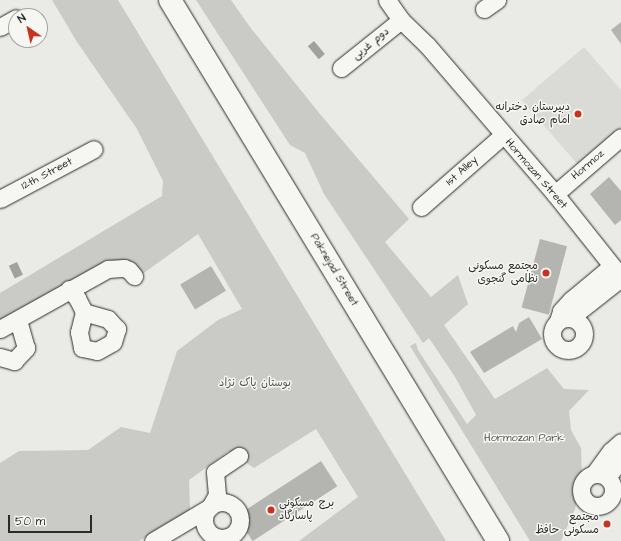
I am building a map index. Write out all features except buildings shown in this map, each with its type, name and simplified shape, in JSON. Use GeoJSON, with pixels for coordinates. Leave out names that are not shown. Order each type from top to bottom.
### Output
{"type":"FeatureCollection","features":[{"type":"Feature","properties":{"kind":"main road","name":"Paknejad Street"},"geometry":{"type":"LineString","coordinates":[[170,0],[498,541]]}},
{"type":"Feature","properties":{"kind":"street","name":"Hormozan Street"},"geometry":{"type":"LineString","coordinates":[[387,0],[401,20],[427,45],[555,194],[618,272]]}},
{"type":"Feature","properties":{"kind":"street","name":"دوم غربی"},"geometry":{"type":"LineString","coordinates":[[341,68],[401,20]]}},
{"type":"Feature","properties":{"kind":"street","name":"1st Alley"},"geometry":{"type":"LineString","coordinates":[[421,207],[503,135]]}},
{"type":"Feature","properties":{"kind":"street","name":"Hormoz"},"geometry":{"type":"LineString","coordinates":[[555,194],[621,137]]}},
{"type":"Feature","properties":{"kind":"street","name":"12th Street"},"geometry":{"type":"LineString","coordinates":[[0,199],[94,149]]}},
{"type":"Feature","properties":{"kind":"street"},"geometry":{"type":"LineString","coordinates":[[0,329],[108,269],[118,267],[129,270],[134,276]]}},
{"type":"Feature","properties":{"kind":"street"},"geometry":{"type":"LineString","coordinates":[[564,320],[561,311],[571,300],[618,272]]}},
{"type":"Feature","properties":{"kind":"street"},"geometry":{"type":"LineString","coordinates":[[69,290],[77,298],[84,312]]}},
{"type":"Feature","properties":{"kind":"street"},"geometry":{"type":"LineString","coordinates":[[0,357],[14,361],[26,348],[18,320]]}},
{"type":"Feature","properties":{"kind":"street"},"geometry":{"type":"LineString","coordinates":[[621,442],[611,451],[600,476],[621,460]]}},
{"type":"Feature","properties":{"kind":"street"},"geometry":{"type":"LineString","coordinates":[[153,541],[210,507],[217,495],[215,472],[239,456]]}},
{"type":"Feature","properties":{"kind":"shaded area"},"geometry":{"type":"Polygon","coordinates":[[[314,41],[325,54],[319,59],[308,46],[314,41]]]}},
{"type":"Feature","properties":{"kind":"shaded area","name":"دبیرستان دخترانه امام صادق"},"geometry":{"type":"Polygon","coordinates":[[[584,47],[621,90],[621,128],[578,165],[522,100],[584,47]]]}},
{"type":"Feature","properties":{"kind":"shaded area"},"geometry":{"type":"Polygon","coordinates":[[[17,262],[23,275],[15,278],[9,266],[17,262]]]}},
{"type":"Feature","properties":{"kind":"green space","name":"بوستان پاک نژاد"},"geometry":{"type":"Polygon","coordinates":[[[52,0],[118,0],[446,541],[299,541],[358,497],[316,429],[254,468],[229,451],[189,480],[190,510],[139,541],[0,541],[0,463],[19,451],[88,450],[121,427],[150,433],[177,351],[218,320],[242,309],[198,234],[141,275],[125,263],[108,260],[0,322],[0,293],[162,196],[163,181],[137,129],[77,42],[52,0]]]}},
{"type":"Feature","properties":{"kind":"green space","name":"Hormozan Park"},"geometry":{"type":"Polygon","coordinates":[[[196,0],[231,0],[250,27],[320,114],[409,219],[385,242],[431,297],[458,275],[468,304],[444,325],[495,399],[547,368],[564,389],[589,390],[569,411],[571,430],[581,448],[582,478],[575,509],[561,541],[530,541],[410,346],[416,343],[418,350],[467,424],[476,415],[455,377],[429,338],[423,343],[324,194],[305,153],[290,145],[196,0]]]}},
{"type":"Feature","properties":{"kind":"place","name":"دبیرستان دخترانه امام صادق"},"geometry":{"type":"Point","coordinates":[578,114]}},
{"type":"Feature","properties":{"kind":"place","name":"مجتمع مسکونی نظامی گنجوی"},"geometry":{"type":"Point","coordinates":[546,273]}},
{"type":"Feature","properties":{"kind":"place","name":"برج مسکونی پاسارگاد"},"geometry":{"type":"Point","coordinates":[271,510]}},
{"type":"Feature","properties":{"kind":"place","name":"مجتمع مسکونی حافظ"},"geometry":{"type":"Point","coordinates":[607,524]}}]}
